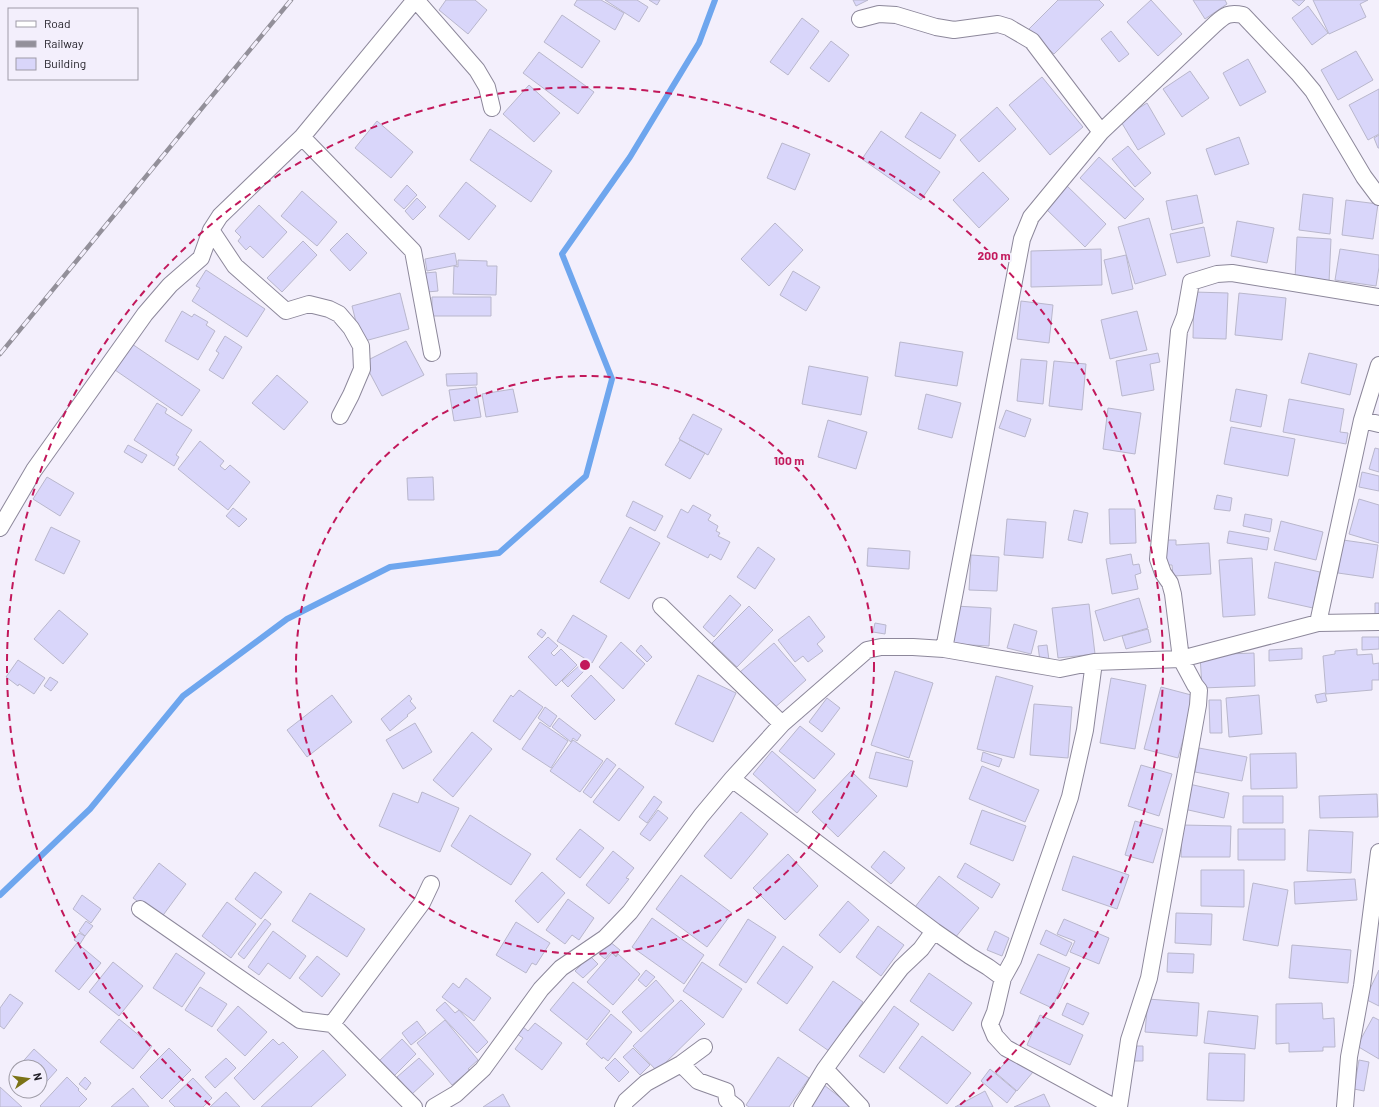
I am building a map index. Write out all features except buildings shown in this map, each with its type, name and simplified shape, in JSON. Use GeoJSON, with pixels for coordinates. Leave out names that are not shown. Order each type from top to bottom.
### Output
{"type":"FeatureCollection","features":[{"type":"Feature","properties":{"kind":"street"},"geometry":{"type":"LineString","coordinates":[[0,528],[34,470],[145,314],[170,285],[201,258],[212,230],[220,216],[302,137],[415,0],[477,70],[487,87],[492,108]]}},
{"type":"Feature","properties":{"kind":"street"},"geometry":{"type":"LineString","coordinates":[[944,649],[1022,239],[1031,217],[1101,132],[1225,15],[1234,13],[1243,15],[1313,91],[1364,177],[1379,198]]}},
{"type":"Feature","properties":{"kind":"street"},"geometry":{"type":"LineString","coordinates":[[860,19],[879,14],[890,14],[936,27],[954,30],[998,24],[1008,27],[1032,41],[1101,132]]}},
{"type":"Feature","properties":{"kind":"street"},"geometry":{"type":"LineString","coordinates":[[302,137],[413,251],[432,352]]}},
{"type":"Feature","properties":{"kind":"street"},"geometry":{"type":"LineString","coordinates":[[212,230],[235,266],[286,311],[310,304],[322,307],[339,314],[351,328],[361,346],[362,368],[351,395],[340,416]]}},
{"type":"Feature","properties":{"kind":"street"},"geometry":{"type":"LineString","coordinates":[[1119,1107],[1129,1040],[1149,978],[1198,706],[1199,690],[1181,659],[1173,594],[1170,583],[1163,573],[1158,559],[1179,331],[1184,316],[1191,282],[1217,274],[1232,273],[1379,297]]}},
{"type":"Feature","properties":{"kind":"street"},"geometry":{"type":"LineString","coordinates":[[1318,623],[1362,420],[1379,365]]}},
{"type":"Feature","properties":{"kind":"street"},"geometry":{"type":"LineString","coordinates":[[1362,420],[1379,424]]}},
{"type":"Feature","properties":{"kind":"street"},"geometry":{"type":"LineString","coordinates":[[661,606],[782,724]]}},
{"type":"Feature","properties":{"kind":"street"},"geometry":{"type":"LineString","coordinates":[[434,1107],[456,1094],[483,1069],[541,989],[561,968],[605,938],[630,912],[701,816],[732,778],[782,724],[867,650],[889,647],[944,649],[1060,669],[1094,662],[1181,659],[1318,623],[1379,622]]}},
{"type":"Feature","properties":{"kind":"street"},"geometry":{"type":"LineString","coordinates":[[1094,662],[1085,730],[1070,797],[1013,960],[1003,978],[995,1012],[990,1024],[995,1036],[1006,1048],[1114,1107]]}},
{"type":"Feature","properties":{"kind":"street"},"geometry":{"type":"LineString","coordinates":[[732,778],[934,931],[1003,978]]}},
{"type":"Feature","properties":{"kind":"street"},"geometry":{"type":"LineString","coordinates":[[1345,1107],[1349,1057],[1362,986],[1379,852]]}},
{"type":"Feature","properties":{"kind":"street"},"geometry":{"type":"LineString","coordinates":[[332,1024],[422,903],[431,884]]}},
{"type":"Feature","properties":{"kind":"street"},"geometry":{"type":"LineString","coordinates":[[140,909],[300,1020],[332,1024],[414,1107]]}},
{"type":"Feature","properties":{"kind":"street"},"geometry":{"type":"LineString","coordinates":[[802,1107],[825,1069],[852,1032],[901,968],[921,950],[934,931]]}},
{"type":"Feature","properties":{"kind":"street"},"geometry":{"type":"LineString","coordinates":[[623,1107],[626,1101],[646,1083],[681,1064],[704,1047]]}},
{"type":"Feature","properties":{"kind":"street"},"geometry":{"type":"LineString","coordinates":[[681,1064],[698,1081],[726,1091],[727,1105]]}},
{"type":"Feature","properties":{"kind":"street"},"geometry":{"type":"LineString","coordinates":[[825,1069],[861,1107]]}},
{"type":"Feature","properties":{"kind":"waterway"},"geometry":{"type":"LineString","coordinates":[[0,895],[90,809],[183,696],[287,619],[390,567],[499,553],[586,476],[612,379],[562,254],[630,157],[699,43],[715,0]]}},
{"type":"Feature","properties":{"kind":"railway"},"geometry":{"type":"LineString","coordinates":[[0,354],[291,0]]}}]}
